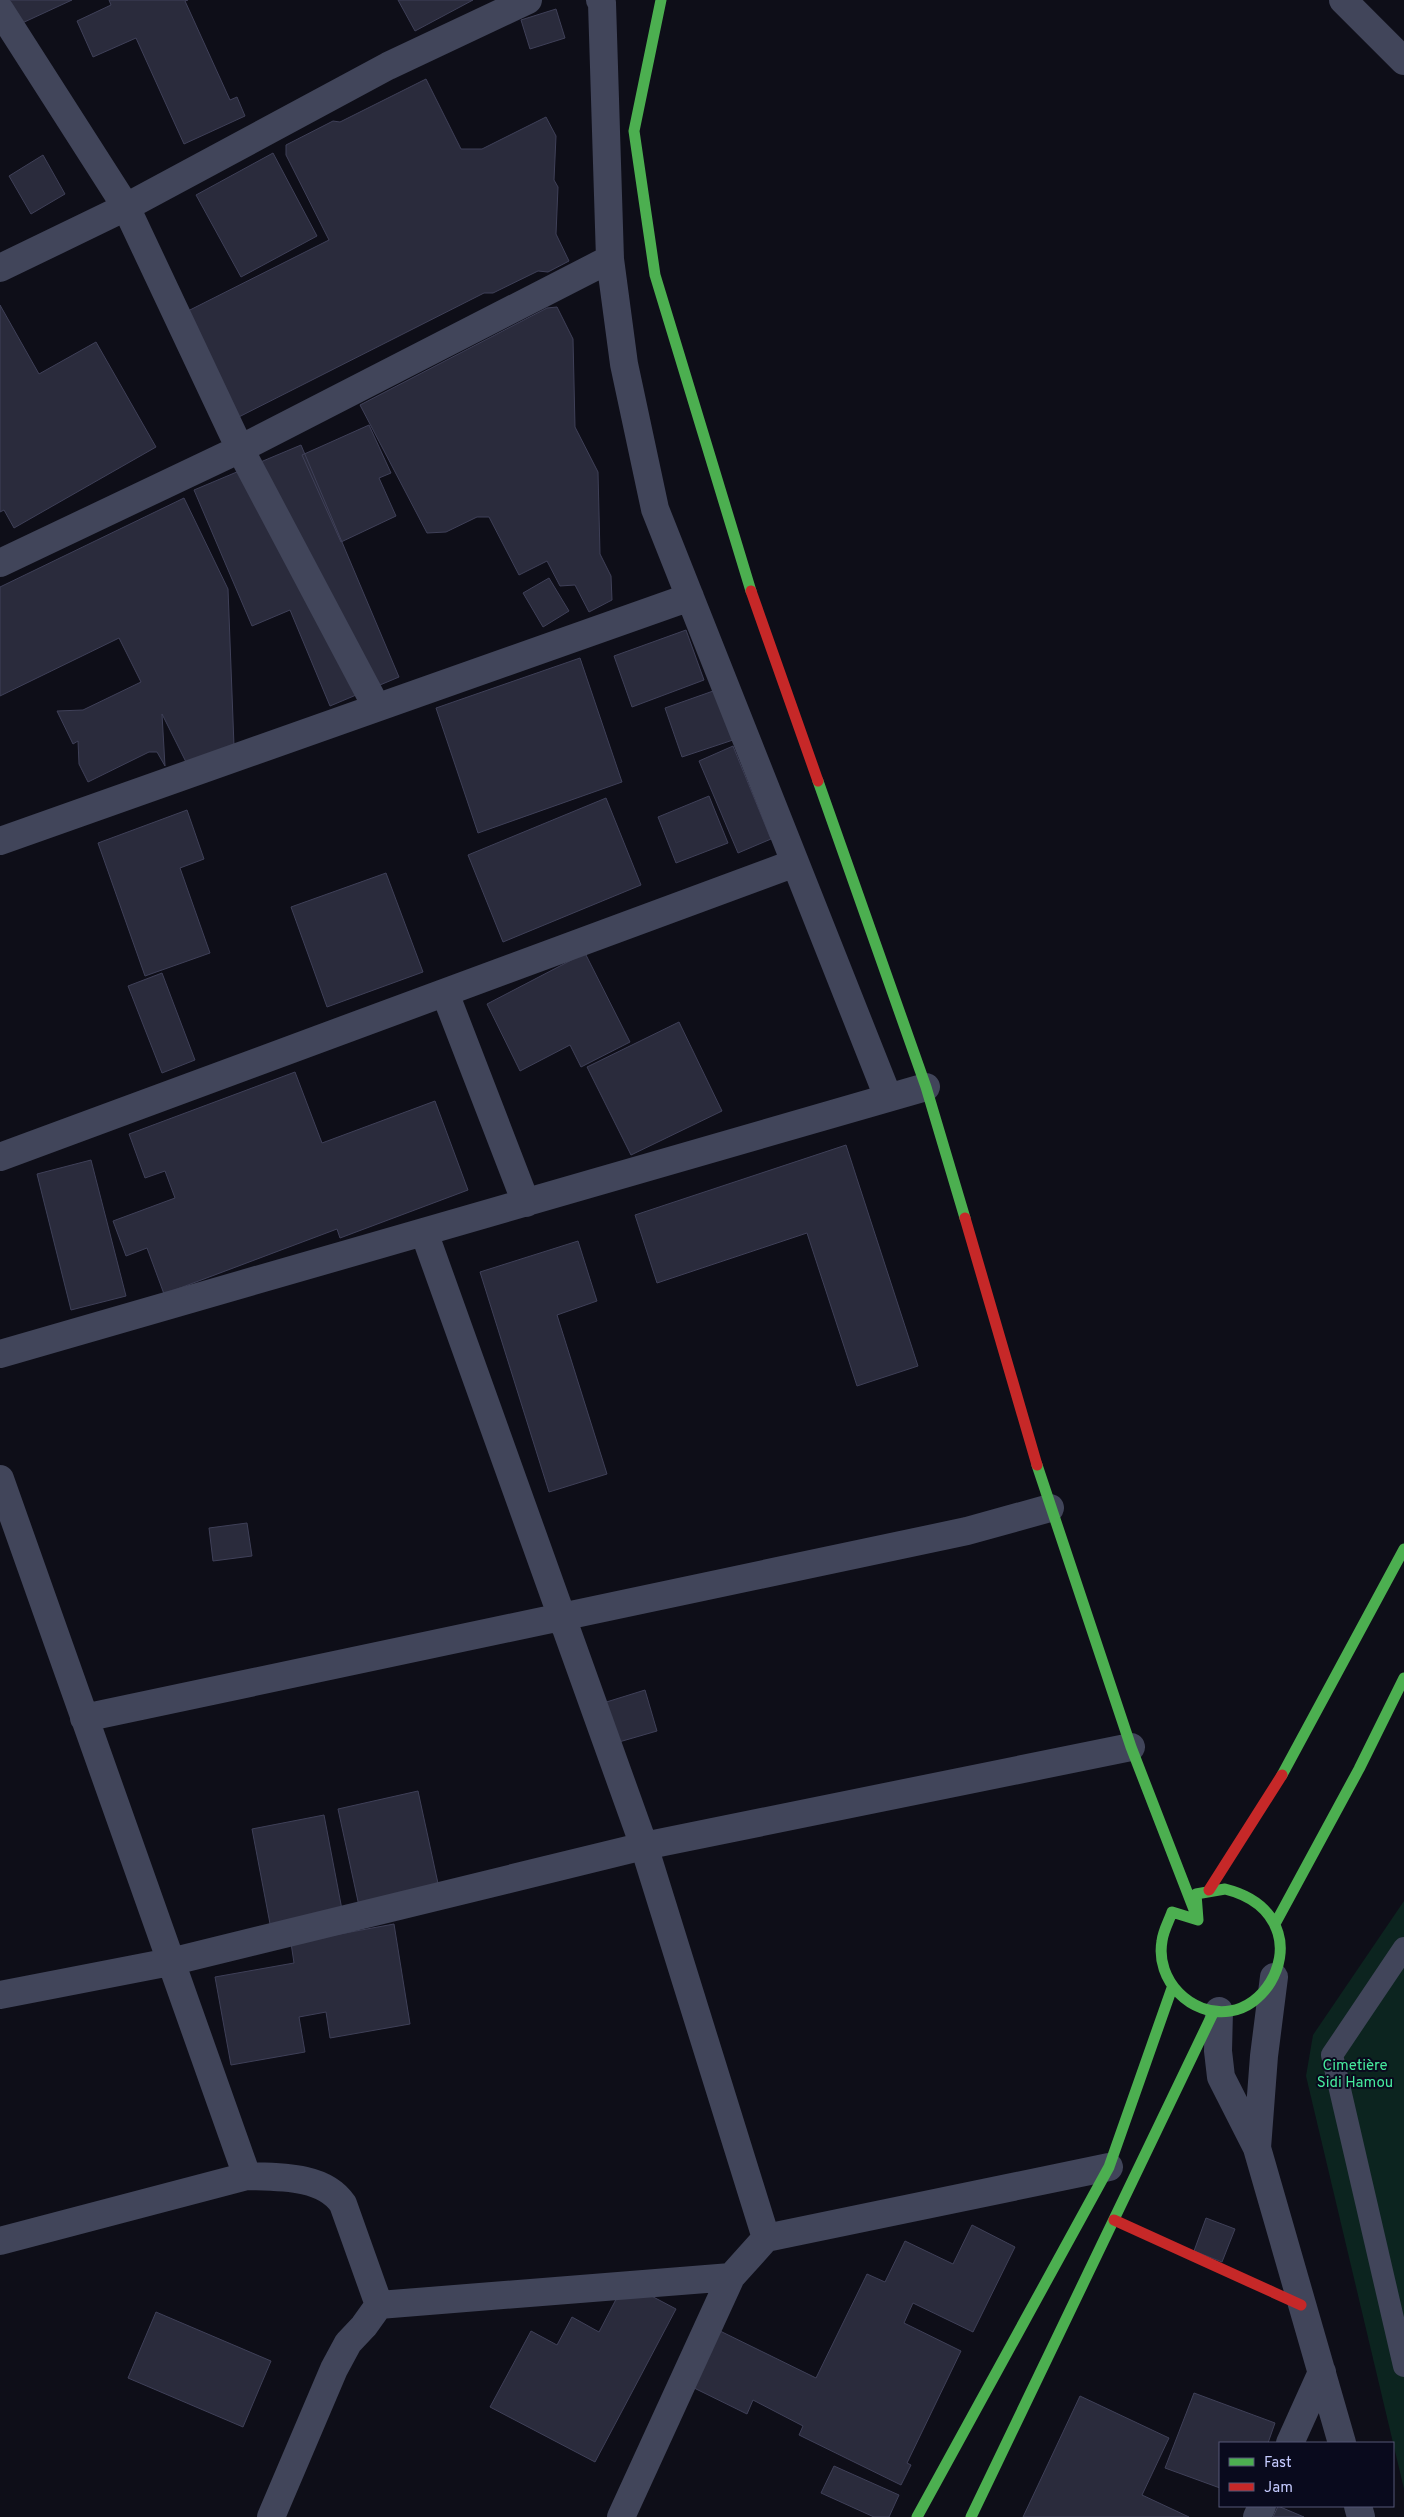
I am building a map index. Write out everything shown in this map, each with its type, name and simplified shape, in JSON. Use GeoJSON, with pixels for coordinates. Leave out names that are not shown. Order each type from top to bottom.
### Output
{"type":"FeatureCollection","features":[{"type":"Feature","properties":{"kind":"street"},"geometry":{"type":"LineString","coordinates":[[0,268],[126,207],[388,66],[528,0]]}},
{"type":"Feature","properties":{"kind":"street"},"geometry":{"type":"LineString","coordinates":[[600,0],[602,3],[606,90],[610,259],[624,364],[655,509],[888,1097]]}},
{"type":"Feature","properties":{"kind":"street"},"geometry":{"type":"LineString","coordinates":[[661,0],[634,131],[655,275],[756,607],[926,1087],[1050,1508],[1131,1747],[1198,1920]]}},
{"type":"Feature","properties":{"kind":"street"},"geometry":{"type":"LineString","coordinates":[[1343,0],[1404,60]]}},
{"type":"Feature","properties":{"kind":"street"},"geometry":{"type":"LineString","coordinates":[[0,10],[126,207],[240,449],[376,706]]}},
{"type":"Feature","properties":{"kind":"street"},"geometry":{"type":"LineString","coordinates":[[0,563],[240,449],[610,259]]}},
{"type":"Feature","properties":{"kind":"street"},"geometry":{"type":"LineString","coordinates":[[0,841],[376,706],[690,597]]}},
{"type":"Feature","properties":{"kind":"street"},"geometry":{"type":"LineString","coordinates":[[0,1157],[795,863]]}},
{"type":"Feature","properties":{"kind":"street"},"geometry":{"type":"LineString","coordinates":[[445,993],[526,1202]]}},
{"type":"Feature","properties":{"kind":"street"},"geometry":{"type":"LineString","coordinates":[[0,1354],[926,1087]]}},
{"type":"Feature","properties":{"kind":"street"},"geometry":{"type":"LineString","coordinates":[[424,1232],[644,1846],[766,2238]]}},
{"type":"Feature","properties":{"kind":"street"},"geometry":{"type":"LineString","coordinates":[[0,1479],[246,2176]]}},
{"type":"Feature","properties":{"kind":"street"},"geometry":{"type":"LineString","coordinates":[[84,1718],[967,1531],[1050,1508]]}},
{"type":"Feature","properties":{"kind":"street"},"geometry":{"type":"LineString","coordinates":[[1209,1890],[1289,1764],[1404,1549]]}},
{"type":"Feature","properties":{"kind":"street"},"geometry":{"type":"LineString","coordinates":[[1275,1924],[1355,1776],[1404,1678]]}},
{"type":"Feature","properties":{"kind":"street"},"geometry":{"type":"LineString","coordinates":[[0,1995],[170,1962],[644,1846],[1131,1747]]}},
{"type":"Feature","properties":{"kind":"street"},"geometry":{"type":"LineString","coordinates":[[1198,1920],[1196,1894],[1209,1890],[1225,1889],[1241,1892],[1255,1900],[1275,1924],[1281,1951],[1274,1977],[1264,2056],[1257,2148]]}},
{"type":"Feature","properties":{"kind":"street"},"geometry":{"type":"LineString","coordinates":[[1198,1920],[1172,1912],[1164,1926],[1160,1942],[1159,1958],[1164,1974],[1172,1988],[1184,1999],[1198,2007],[1217,2011],[1236,2009],[1252,2002],[1265,1991],[1274,1977]]}},
{"type":"Feature","properties":{"kind":"street"},"geometry":{"type":"LineString","coordinates":[[917,2517],[1109,2167],[1172,1988]]}},
{"type":"Feature","properties":{"kind":"street"},"geometry":{"type":"LineString","coordinates":[[1217,2011],[1221,2077],[1257,2148],[1342,2442]]}},
{"type":"Feature","properties":{"kind":"street"},"geometry":{"type":"LineString","coordinates":[[971,2517],[1217,2011]]}},
{"type":"Feature","properties":{"kind":"street"},"geometry":{"type":"LineString","coordinates":[[621,2517],[731,2277],[766,2238],[1109,2167]]}},
{"type":"Feature","properties":{"kind":"street"},"geometry":{"type":"LineString","coordinates":[[0,2241],[246,2176],[286,2178],[320,2185],[336,2194],[343,2204],[379,2305]]}},
{"type":"Feature","properties":{"kind":"street"},"geometry":{"type":"LineString","coordinates":[[1114,2220],[1301,2305]]}},
{"type":"Feature","properties":{"kind":"street"},"geometry":{"type":"LineString","coordinates":[[271,2517],[334,2368],[348,2343],[364,2326],[379,2305],[731,2277]]}},
{"type":"Feature","properties":{"kind":"street"},"geometry":{"type":"LineString","coordinates":[[1290,2442],[1322,2372]]}},
{"type":"Feature","properties":{"kind":"lane"},"geometry":{"type":"LineString","coordinates":[[1404,1948],[1332,2056],[1404,2366]]}},
{"type":"Feature","properties":{"kind":"green space","name":"Cimetière Sidi Hamou"},"geometry":{"type":"Polygon","coordinates":[[[1404,1901],[1404,2489],[1306,2076],[1313,2035],[1404,1901]]]}},
{"type":"Feature","properties":{"kind":"building"},"geometry":{"type":"Polygon","coordinates":[[[9,0],[72,0],[20,24],[9,0]]]}},
{"type":"Feature","properties":{"kind":"building"},"geometry":{"type":"Polygon","coordinates":[[[109,0],[188,0],[185,1],[230,100],[237,97],[245,116],[184,144],[136,38],[93,57],[77,21],[111,5],[109,0]]]}},
{"type":"Feature","properties":{"kind":"building"},"geometry":{"type":"Polygon","coordinates":[[[398,0],[473,0],[415,31],[398,0]]]}},
{"type":"Feature","properties":{"kind":"building"},"geometry":{"type":"Polygon","coordinates":[[[556,9],[565,38],[530,49],[521,20],[556,9]]]}},
{"type":"Feature","properties":{"kind":"building"},"geometry":{"type":"Polygon","coordinates":[[[426,79],[461,149],[482,149],[546,117],[556,136],[554,180],[558,187],[556,234],[569,261],[548,272],[538,271],[493,293],[484,293],[221,426],[168,321],[329,240],[286,155],[286,145],[333,121],[340,122],[426,79]]]}},
{"type":"Feature","properties":{"kind":"building"},"geometry":{"type":"Polygon","coordinates":[[[273,153],[317,236],[241,277],[196,195],[273,153]]]}},
{"type":"Feature","properties":{"kind":"building"},"geometry":{"type":"Polygon","coordinates":[[[43,155],[65,194],[31,214],[9,176],[43,155]]]}},
{"type":"Feature","properties":{"kind":"building"},"geometry":{"type":"Polygon","coordinates":[[[0,305],[39,374],[96,342],[156,447],[14,528],[4,510],[0,512],[0,305]]]}},
{"type":"Feature","properties":{"kind":"building"},"geometry":{"type":"Polygon","coordinates":[[[557,307],[573,339],[575,427],[598,472],[600,554],[611,576],[612,600],[589,612],[575,585],[560,586],[547,561],[519,575],[489,517],[477,517],[446,532],[427,533],[360,405],[547,308],[557,307]]]}},
{"type":"Feature","properties":{"kind":"building"},"geometry":{"type":"Polygon","coordinates":[[[369,425],[391,473],[379,478],[396,516],[341,542],[302,455],[369,425]]]}},
{"type":"Feature","properties":{"kind":"building"},"geometry":{"type":"Polygon","coordinates":[[[301,445],[399,677],[330,706],[290,610],[252,626],[194,490],[301,445]]]}},
{"type":"Feature","properties":{"kind":"building"},"geometry":{"type":"Polygon","coordinates":[[[184,498],[228,589],[234,746],[189,768],[162,714],[165,766],[157,752],[149,752],[88,782],[79,764],[78,741],[73,744],[57,711],[83,710],[141,682],[119,638],[0,696],[0,587],[184,498]]]}},
{"type":"Feature","properties":{"kind":"building"},"geometry":{"type":"Polygon","coordinates":[[[549,578],[569,611],[543,627],[523,593],[549,578]]]}},
{"type":"Feature","properties":{"kind":"building"},"geometry":{"type":"Polygon","coordinates":[[[686,630],[704,680],[632,707],[614,656],[686,630]]]}},
{"type":"Feature","properties":{"kind":"building"},"geometry":{"type":"Polygon","coordinates":[[[580,658],[622,782],[478,833],[436,708],[580,658]]]}},
{"type":"Feature","properties":{"kind":"building"},"geometry":{"type":"Polygon","coordinates":[[[716,690],[733,740],[682,757],[665,708],[716,690]]]}},
{"type":"Feature","properties":{"kind":"building"},"geometry":{"type":"Polygon","coordinates":[[[733,746],[771,839],[738,853],[699,761],[733,746]]]}},
{"type":"Feature","properties":{"kind":"building"},"geometry":{"type":"Polygon","coordinates":[[[709,796],[728,843],[676,863],[658,817],[709,796]]]}},
{"type":"Feature","properties":{"kind":"building"},"geometry":{"type":"Polygon","coordinates":[[[606,798],[641,885],[503,942],[468,855],[606,798]]]}},
{"type":"Feature","properties":{"kind":"building"},"geometry":{"type":"Polygon","coordinates":[[[187,810],[204,859],[180,868],[210,953],[145,976],[98,843],[187,810]]]}},
{"type":"Feature","properties":{"kind":"building"},"geometry":{"type":"Polygon","coordinates":[[[386,873],[423,972],[327,1007],[291,907],[386,873]]]}},
{"type":"Feature","properties":{"kind":"building"},"geometry":{"type":"Polygon","coordinates":[[[585,953],[630,1042],[581,1067],[570,1045],[520,1071],[487,1004],[585,953]]]}},
{"type":"Feature","properties":{"kind":"building"},"geometry":{"type":"Polygon","coordinates":[[[162,973],[195,1060],[162,1073],[128,986],[162,973]]]}},
{"type":"Feature","properties":{"kind":"building"},"geometry":{"type":"Polygon","coordinates":[[[679,1022],[722,1111],[631,1155],[587,1067],[679,1022]]]}},
{"type":"Feature","properties":{"kind":"building"},"geometry":{"type":"Polygon","coordinates":[[[295,1072],[322,1143],[435,1101],[468,1190],[340,1238],[337,1229],[164,1294],[147,1248],[126,1256],[113,1221],[175,1198],[165,1171],[145,1178],[129,1134],[295,1072]]]}},
{"type":"Feature","properties":{"kind":"building"},"geometry":{"type":"Polygon","coordinates":[[[846,1145],[918,1366],[857,1386],[807,1233],[657,1283],[635,1215],[846,1145]]]}},
{"type":"Feature","properties":{"kind":"building"},"geometry":{"type":"Polygon","coordinates":[[[91,1160],[126,1296],[71,1310],[37,1174],[91,1160]]]}},
{"type":"Feature","properties":{"kind":"building"},"geometry":{"type":"Polygon","coordinates":[[[578,1241],[597,1301],[557,1315],[607,1474],[549,1492],[480,1272],[578,1241]]]}},
{"type":"Feature","properties":{"kind":"building"},"geometry":{"type":"Polygon","coordinates":[[[247,1523],[252,1556],[213,1561],[209,1528],[247,1523]]]}},
{"type":"Feature","properties":{"kind":"building"},"geometry":{"type":"Polygon","coordinates":[[[645,1690],[657,1731],[612,1744],[600,1704],[645,1690]]]}},
{"type":"Feature","properties":{"kind":"building"},"geometry":{"type":"Polygon","coordinates":[[[418,1791],[439,1888],[359,1906],[338,1809],[418,1791]]]}},
{"type":"Feature","properties":{"kind":"building"},"geometry":{"type":"Polygon","coordinates":[[[324,1815],[343,1915],[271,1929],[252,1829],[324,1815]]]}},
{"type":"Feature","properties":{"kind":"building"},"geometry":{"type":"Polygon","coordinates":[[[394,1924],[410,2024],[330,2038],[326,2012],[299,2017],[305,2052],[231,2065],[215,1977],[294,1963],[291,1943],[394,1924]]]}},
{"type":"Feature","properties":{"kind":"building"},"geometry":{"type":"Polygon","coordinates":[[[1206,2218],[1235,2229],[1222,2262],[1194,2251],[1206,2218]]]}},
{"type":"Feature","properties":{"kind":"building"},"geometry":{"type":"Polygon","coordinates":[[[972,2225],[1015,2247],[973,2332],[913,2303],[904,2323],[961,2351],[907,2463],[911,2465],[901,2485],[799,2435],[803,2426],[753,2400],[747,2414],[690,2386],[718,2330],[816,2378],[867,2274],[885,2282],[905,2241],[953,2264],[972,2225]]]}},
{"type":"Feature","properties":{"kind":"building"},"geometry":{"type":"Polygon","coordinates":[[[625,2282],[676,2309],[595,2462],[490,2407],[531,2331],[557,2345],[572,2317],[599,2332],[625,2282]]]}},
{"type":"Feature","properties":{"kind":"building"},"geometry":{"type":"Polygon","coordinates":[[[156,2312],[271,2361],[243,2427],[128,2378],[156,2312]]]}},
{"type":"Feature","properties":{"kind":"building"},"geometry":{"type":"Polygon","coordinates":[[[1194,2393],[1275,2423],[1268,2442],[1219,2442],[1219,2488],[1165,2468],[1194,2393]]]}},
{"type":"Feature","properties":{"kind":"building"},"geometry":{"type":"Polygon","coordinates":[[[1080,2396],[1169,2438],[1142,2495],[1189,2517],[1023,2517],[1080,2396]]]}},
{"type":"Feature","properties":{"kind":"building"},"geometry":{"type":"Polygon","coordinates":[[[834,2466],[899,2495],[889,2517],[874,2517],[821,2493],[834,2466]]]}},
{"type":"Feature","properties":{"kind":"building"},"geometry":{"type":"Polygon","coordinates":[[[1278,2507],[1280,2507],[1304,2517],[1273,2517],[1278,2507]]]}},
{"type":"Feature","properties":{"kind":"traffic: fast"},"geometry":{"type":"LineString","coordinates":[[661,0],[634,131],[655,275],[751,591]]}},
{"type":"Feature","properties":{"kind":"traffic: fast"},"geometry":{"type":"LineString","coordinates":[[818,781],[926,1087],[965,1218]]}},
{"type":"Feature","properties":{"kind":"traffic: fast"},"geometry":{"type":"LineString","coordinates":[[1037,1465],[1131,1747],[1198,1920]]}},
{"type":"Feature","properties":{"kind":"traffic: fast"},"geometry":{"type":"LineString","coordinates":[[1282,1775],[1404,1549]]}},
{"type":"Feature","properties":{"kind":"traffic: fast"},"geometry":{"type":"LineString","coordinates":[[1275,1924],[1359,1769],[1404,1678]]}},
{"type":"Feature","properties":{"kind":"traffic: fast"},"geometry":{"type":"LineString","coordinates":[[1225,1889],[1250,1899],[1270,1916],[1278,1933],[1280,1958],[1276,1970],[1263,1993],[1242,2008],[1230,2011],[1216,2011],[1202,2008],[1190,2002],[1170,1982],[1164,1969],[1161,1955],[1162,1941],[1172,1912],[1198,1920],[1196,1894],[1225,1889]]}},
{"type":"Feature","properties":{"kind":"traffic: fast"},"geometry":{"type":"LineString","coordinates":[[917,2517],[1109,2167],[1172,1988]]}},
{"type":"Feature","properties":{"kind":"traffic: fast"},"geometry":{"type":"LineString","coordinates":[[971,2517],[1214,2011]]}},
{"type":"Feature","properties":{"kind":"traffic: jam"},"geometry":{"type":"LineString","coordinates":[[751,591],[818,781]]}},
{"type":"Feature","properties":{"kind":"traffic: jam"},"geometry":{"type":"LineString","coordinates":[[965,1218],[1037,1465]]}},
{"type":"Feature","properties":{"kind":"traffic: jam"},"geometry":{"type":"LineString","coordinates":[[1209,1890],[1282,1775]]}},
{"type":"Feature","properties":{"kind":"traffic: jam"},"geometry":{"type":"LineString","coordinates":[[1114,2220],[1301,2305]]}}]}
